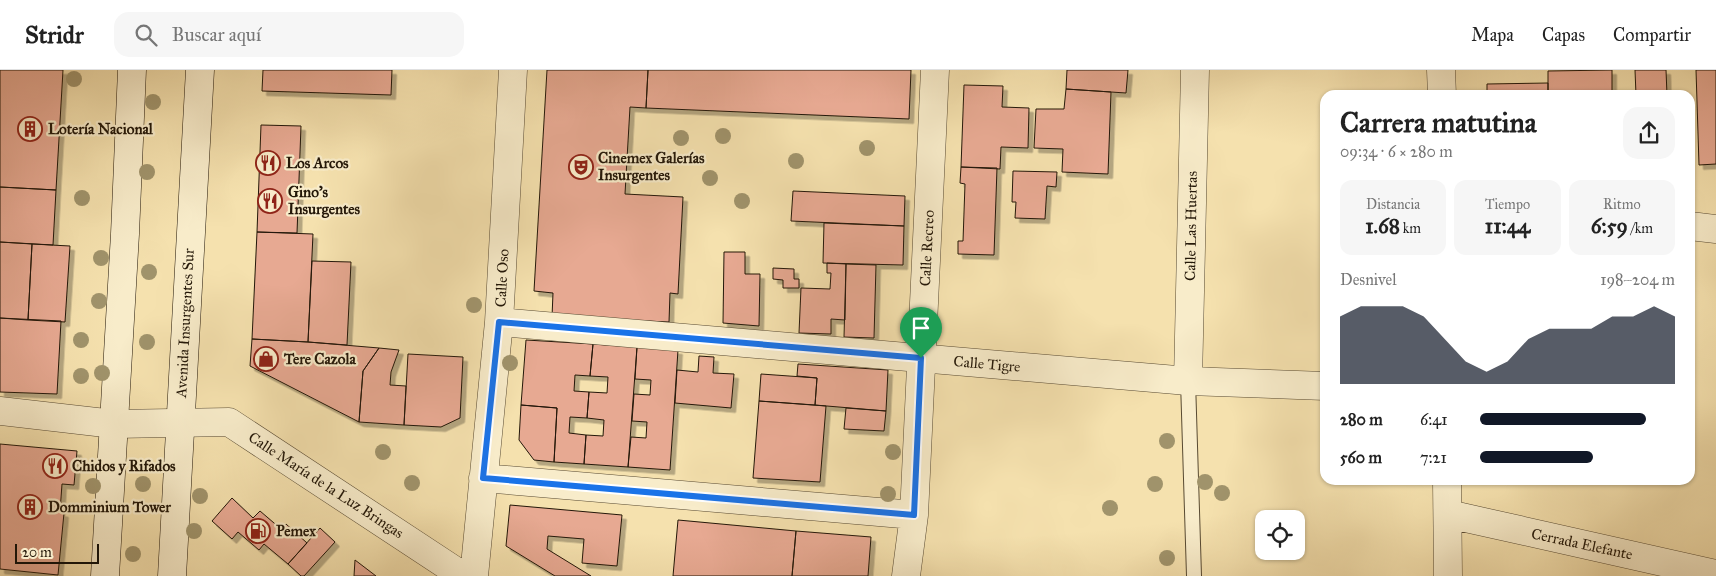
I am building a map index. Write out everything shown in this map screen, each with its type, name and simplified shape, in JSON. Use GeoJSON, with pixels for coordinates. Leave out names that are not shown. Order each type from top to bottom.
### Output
{"type":"FeatureCollection","features":[{"type":"Feature","properties":{"kind":"street"},"geometry":{"type":"LineString","coordinates":[[105,576],[132,70]]}},
{"type":"Feature","properties":{"kind":"street","name":"Avenida Insurgentes Sur"},"geometry":{"type":"LineString","coordinates":[[172,576],[200,70]]}},
{"type":"Feature","properties":{"kind":"street","name":"Calle Oso"},"geometry":{"type":"LineString","coordinates":[[474,576],[499,322],[513,70]]}},
{"type":"Feature","properties":{"kind":"street","name":"Calle Recreo"},"geometry":{"type":"LineString","coordinates":[[906,576],[914,515],[935,70]]}},
{"type":"Feature","properties":{"kind":"street","name":"Calle Las Huertas"},"geometry":{"type":"LineString","coordinates":[[1188,381],[1195,70]]}},
{"type":"Feature","properties":{"kind":"street"},"geometry":{"type":"LineString","coordinates":[[1441,70],[1442,90]]}},
{"type":"Feature","properties":{"kind":"street"},"geometry":{"type":"LineString","coordinates":[[1695,227],[1716,229]]}},
{"type":"Feature","properties":{"kind":"street","name":"Calle Tigre"},"geometry":{"type":"LineString","coordinates":[[499,322],[1188,381],[1320,386]]}},
{"type":"Feature","properties":{"kind":"street","name":"Calle María de la Luz Bringas"},"geometry":{"type":"LineString","coordinates":[[0,411],[114,424],[229,422],[463,576]]}},
{"type":"Feature","properties":{"kind":"street"},"geometry":{"type":"LineString","coordinates":[[483,478],[914,515]]}},
{"type":"Feature","properties":{"kind":"street"},"geometry":{"type":"LineString","coordinates":[[1447,485],[1448,576]]}},
{"type":"Feature","properties":{"kind":"street","name":"Cerrada Elefante"},"geometry":{"type":"LineString","coordinates":[[1448,514],[1716,574]]}},
{"type":"Feature","properties":{"kind":"lane"},"geometry":{"type":"LineString","coordinates":[[1188,381],[1194,576]]}},
{"type":"Feature","properties":{"kind":"building","name":"Lotería Nacional"},"geometry":{"type":"Polygon","coordinates":[[[0,70],[63,70],[56,190],[0,187],[0,70]]]}},
{"type":"Feature","properties":{"kind":"building"},"geometry":{"type":"Polygon","coordinates":[[[263,70],[392,70],[391,95],[262,91],[263,70]]]}},
{"type":"Feature","properties":{"kind":"building"},"geometry":{"type":"Polygon","coordinates":[[[547,70],[648,70],[646,108],[630,107],[625,194],[683,197],[678,294],[670,293],[669,322],[552,317],[553,293],[534,291],[547,70]]]}},
{"type":"Feature","properties":{"kind":"building"},"geometry":{"type":"Polygon","coordinates":[[[648,70],[911,70],[909,119],[646,108],[648,70]]]}},
{"type":"Feature","properties":{"kind":"building"},"geometry":{"type":"Polygon","coordinates":[[[1067,70],[1128,70],[1126,93],[1066,89],[1067,70]]]}},
{"type":"Feature","properties":{"kind":"building"},"geometry":{"type":"Polygon","coordinates":[[[1612,70],[1612,90],[1548,90],[1548,71],[1612,70]]]}},
{"type":"Feature","properties":{"kind":"building"},"geometry":{"type":"Polygon","coordinates":[[[1635,70],[1666,70],[1667,90],[1636,90],[1635,70]]]}},
{"type":"Feature","properties":{"kind":"building"},"geometry":{"type":"Polygon","coordinates":[[[1696,70],[1716,70],[1716,164],[1699,165],[1696,70]]]}},
{"type":"Feature","properties":{"kind":"building"},"geometry":{"type":"Polygon","coordinates":[[[1548,83],[1548,90],[1487,90],[1487,84],[1548,83]]]}},
{"type":"Feature","properties":{"kind":"building"},"geometry":{"type":"Polygon","coordinates":[[[964,85],[1003,86],[1002,107],[1029,108],[1028,148],[1001,147],[1000,169],[961,167],[964,85]]]}},
{"type":"Feature","properties":{"kind":"building"},"geometry":{"type":"Polygon","coordinates":[[[1066,89],[1111,92],[1108,174],[1062,172],[1063,149],[1034,148],[1036,109],[1064,109],[1066,89]]]}},
{"type":"Feature","properties":{"kind":"building"},"geometry":{"type":"Polygon","coordinates":[[[261,125],[301,126],[297,233],[257,232],[261,125]]]}},
{"type":"Feature","properties":{"kind":"building"},"geometry":{"type":"Polygon","coordinates":[[[961,167],[997,168],[994,255],[958,254],[958,241],[963,241],[965,184],[960,183],[961,167]]]}},
{"type":"Feature","properties":{"kind":"building"},"geometry":{"type":"Polygon","coordinates":[[[1013,171],[1057,172],[1056,187],[1047,186],[1045,219],[1015,218],[1016,202],[1012,202],[1013,171]]]}},
{"type":"Feature","properties":{"kind":"building"},"geometry":{"type":"Polygon","coordinates":[[[0,187],[56,190],[53,245],[0,242],[0,187]]]}},
{"type":"Feature","properties":{"kind":"building"},"geometry":{"type":"Polygon","coordinates":[[[793,191],[905,196],[904,226],[791,221],[793,191]]]}},
{"type":"Feature","properties":{"kind":"building"},"geometry":{"type":"Polygon","coordinates":[[[824,223],[904,226],[903,265],[823,263],[824,223]]]}},
{"type":"Feature","properties":{"kind":"building"},"geometry":{"type":"Polygon","coordinates":[[[257,232],[313,234],[308,342],[252,339],[257,232]]]}},
{"type":"Feature","properties":{"kind":"building"},"geometry":{"type":"Polygon","coordinates":[[[0,242],[32,244],[28,320],[0,318],[0,242]]]}},
{"type":"Feature","properties":{"kind":"building"},"geometry":{"type":"Polygon","coordinates":[[[32,244],[70,246],[65,322],[28,320],[32,244]]]}},
{"type":"Feature","properties":{"kind":"building"},"geometry":{"type":"Polygon","coordinates":[[[724,252],[745,252],[745,274],[760,274],[759,326],[723,323],[724,252]]]}},
{"type":"Feature","properties":{"kind":"building"},"geometry":{"type":"Polygon","coordinates":[[[312,261],[351,262],[347,345],[308,342],[312,261]]]}},
{"type":"Feature","properties":{"kind":"building"},"geometry":{"type":"Polygon","coordinates":[[[827,263],[846,264],[845,320],[831,319],[831,334],[799,333],[801,288],[830,289],[831,273],[827,273],[827,263]]]}},
{"type":"Feature","properties":{"kind":"building"},"geometry":{"type":"Polygon","coordinates":[[[846,264],[876,265],[874,338],[844,337],[846,264]]]}},
{"type":"Feature","properties":{"kind":"building"},"geometry":{"type":"Polygon","coordinates":[[[773,268],[794,269],[794,279],[799,279],[799,288],[783,288],[783,280],[773,279],[773,268]]]}},
{"type":"Feature","properties":{"kind":"building"},"geometry":{"type":"Polygon","coordinates":[[[0,318],[61,321],[57,394],[0,392],[0,318]]]}},
{"type":"Feature","properties":{"kind":"building"},"geometry":{"type":"Polygon","coordinates":[[[252,339],[379,348],[363,371],[359,422],[250,366],[252,339]]]}},
{"type":"Feature","properties":{"kind":"building"},"geometry":{"type":"Polygon","coordinates":[[[526,340],[593,344],[590,376],[575,375],[574,391],[589,392],[587,418],[570,417],[569,433],[586,435],[584,464],[554,462],[557,408],[521,405],[526,340]]]}},
{"type":"Feature","properties":{"kind":"building"},"geometry":{"type":"Polygon","coordinates":[[[593,344],[637,347],[628,467],[584,464],[586,435],[603,436],[604,420],[587,418],[589,392],[607,393],[608,377],[590,376],[593,344]]]}},
{"type":"Feature","properties":{"kind":"building"},"geometry":{"type":"Polygon","coordinates":[[[637,347],[678,350],[670,470],[628,467],[631,437],[646,438],[647,422],[632,421],[634,394],[650,395],[651,380],[635,379],[637,347]]]}},
{"type":"Feature","properties":{"kind":"building"},"geometry":{"type":"Polygon","coordinates":[[[379,348],[399,350],[391,372],[390,385],[406,386],[404,425],[359,422],[363,371],[379,348]]]}},
{"type":"Feature","properties":{"kind":"building"},"geometry":{"type":"Polygon","coordinates":[[[408,354],[463,357],[460,418],[441,427],[404,425],[408,354]]]}},
{"type":"Feature","properties":{"kind":"building"},"geometry":{"type":"Polygon","coordinates":[[[699,356],[714,357],[713,373],[734,374],[731,408],[675,403],[677,370],[698,372],[699,356]]]}},
{"type":"Feature","properties":{"kind":"building"},"geometry":{"type":"Polygon","coordinates":[[[798,364],[888,370],[886,411],[815,405],[817,378],[797,376],[798,364]]]}},
{"type":"Feature","properties":{"kind":"building"},"geometry":{"type":"Polygon","coordinates":[[[761,374],[817,378],[815,405],[759,401],[761,374]]]}},
{"type":"Feature","properties":{"kind":"building"},"geometry":{"type":"Polygon","coordinates":[[[759,401],[826,406],[820,482],[753,478],[759,401]]]}},
{"type":"Feature","properties":{"kind":"building"},"geometry":{"type":"Polygon","coordinates":[[[521,405],[557,408],[554,462],[534,460],[519,440],[521,405]]]}},
{"type":"Feature","properties":{"kind":"building"},"geometry":{"type":"Polygon","coordinates":[[[846,408],[886,411],[884,431],[844,429],[846,408]]]}},
{"type":"Feature","properties":{"kind":"building","name":"Domminium Tower"},"geometry":{"type":"Polygon","coordinates":[[[0,444],[77,451],[74,485],[62,484],[60,512],[64,513],[58,575],[0,569],[0,444]]]}},
{"type":"Feature","properties":{"kind":"building","name":"Pemex"},"geometry":{"type":"Polygon","coordinates":[[[232,498],[253,518],[260,511],[281,529],[286,524],[307,543],[288,564],[264,544],[259,550],[238,532],[232,539],[212,521],[232,498]]]}},
{"type":"Feature","properties":{"kind":"building"},"geometry":{"type":"Polygon","coordinates":[[[510,505],[622,515],[617,566],[582,563],[584,539],[548,536],[547,549],[591,576],[555,576],[506,546],[510,505]]]}},
{"type":"Feature","properties":{"kind":"building"},"geometry":{"type":"Polygon","coordinates":[[[678,520],[796,531],[792,576],[673,576],[678,520]]]}},
{"type":"Feature","properties":{"kind":"building"},"geometry":{"type":"Polygon","coordinates":[[[320,528],[335,542],[304,576],[301,576],[288,564],[320,528]]]}},
{"type":"Feature","properties":{"kind":"building"},"geometry":{"type":"Polygon","coordinates":[[[796,531],[871,537],[868,576],[792,576],[796,531]]]}},
{"type":"Feature","properties":{"kind":"building"},"geometry":{"type":"Polygon","coordinates":[[[355,560],[376,576],[354,576],[355,560]]]}},
{"type":"Feature","properties":{"kind":"place","name":"Lotería Nacional"},"geometry":{"type":"Point","coordinates":[30,129]}},
{"type":"Feature","properties":{"kind":"place","name":"Los Arcos"},"geometry":{"type":"Point","coordinates":[268,163]}},
{"type":"Feature","properties":{"kind":"place","name":"Cinemex Galerías Insurgentes"},"geometry":{"type":"Point","coordinates":[581,167]}},
{"type":"Feature","properties":{"kind":"place","name":"Gino's Insurgentes"},"geometry":{"type":"Point","coordinates":[270,201]}},
{"type":"Feature","properties":{"kind":"place","name":"Tere Cazola"},"geometry":{"type":"Point","coordinates":[266,359]}},
{"type":"Feature","properties":{"kind":"place","name":"Chidos y Rifados"},"geometry":{"type":"Point","coordinates":[55,466]}},
{"type":"Feature","properties":{"kind":"place","name":"Domminium Tower"},"geometry":{"type":"Point","coordinates":[30,507]}},
{"type":"Feature","properties":{"kind":"place","name":"Pemex"},"geometry":{"type":"Point","coordinates":[258,531]}},
{"type":"Feature","properties":{"kind":"route"},"geometry":{"type":"LineString","coordinates":[[499,322],[921,358],[914,515],[483,478],[499,322]]}}]}
